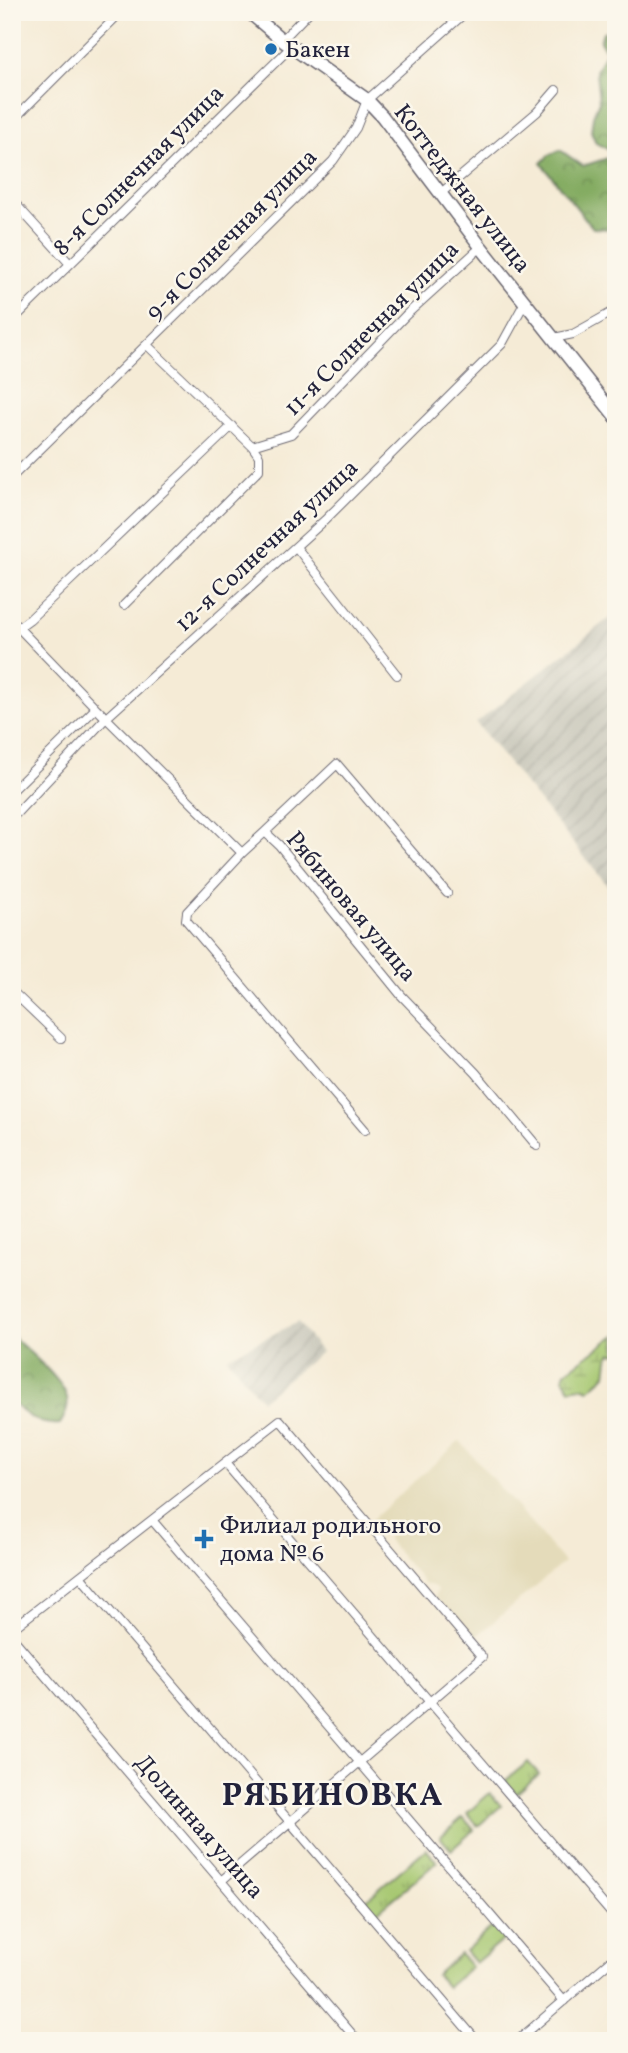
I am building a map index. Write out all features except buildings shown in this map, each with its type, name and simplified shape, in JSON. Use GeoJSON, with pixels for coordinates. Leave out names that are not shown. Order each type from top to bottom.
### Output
{"type":"FeatureCollection","features":[{"type":"Feature","properties":{"kind":"street"},"geometry":{"type":"LineString","coordinates":[[12,121],[121,12]]}},
{"type":"Feature","properties":{"kind":"street","name":"Коттеджная улица"},"geometry":{"type":"LineString","coordinates":[[249,12],[286,43],[367,100],[398,135],[481,247],[616,417]]}},
{"type":"Feature","properties":{"kind":"street","name":"8-я Солнечная улица"},"geometry":{"type":"LineString","coordinates":[[12,321],[286,43],[309,12]]}},
{"type":"Feature","properties":{"kind":"street","name":"9-я Солнечная улица"},"geometry":{"type":"LineString","coordinates":[[12,477],[333,161],[356,128],[367,100],[466,12]]}},
{"type":"Feature","properties":{"kind":"street"},"geometry":{"type":"LineString","coordinates":[[441,193],[537,111],[556,90]]}},
{"type":"Feature","properties":{"kind":"street"},"geometry":{"type":"LineString","coordinates":[[12,200],[69,264]]}},
{"type":"Feature","properties":{"kind":"street","name":"11-я Солнечная улица"},"geometry":{"type":"LineString","coordinates":[[253,446],[291,434],[406,315],[481,247]]}},
{"type":"Feature","properties":{"kind":"street","name":"12-я Солнечная улица"},"geometry":{"type":"LineString","coordinates":[[12,818],[107,718],[296,547],[502,344],[525,302]]}},
{"type":"Feature","properties":{"kind":"street"},"geometry":{"type":"LineString","coordinates":[[554,338],[573,334],[616,310]]}},
{"type":"Feature","properties":{"kind":"street"},"geometry":{"type":"LineString","coordinates":[[124,605],[259,470],[259,456],[253,446],[147,345]]}},
{"type":"Feature","properties":{"kind":"street"},"geometry":{"type":"LineString","coordinates":[[232,426],[30,619],[14,626],[242,853]]}},
{"type":"Feature","properties":{"kind":"street"},"geometry":{"type":"LineString","coordinates":[[296,547],[397,675]]}},
{"type":"Feature","properties":{"kind":"street"},"geometry":{"type":"LineString","coordinates":[[12,791],[96,708]]}},
{"type":"Feature","properties":{"kind":"street"},"geometry":{"type":"LineString","coordinates":[[265,832],[337,764],[447,893]]}},
{"type":"Feature","properties":{"kind":"street","name":"Рябиновая улица"},"geometry":{"type":"LineString","coordinates":[[365,1130],[186,920],[187,912],[265,832],[279,845],[401,995],[476,1073],[537,1146]]}},
{"type":"Feature","properties":{"kind":"street"},"geometry":{"type":"LineString","coordinates":[[12,991],[61,1038]]}},
{"type":"Feature","properties":{"kind":"street"},"geometry":{"type":"LineString","coordinates":[[12,1629],[279,1420],[482,1657],[221,1881]]}},
{"type":"Feature","properties":{"kind":"street"},"geometry":{"type":"LineString","coordinates":[[225,1463],[616,1919]]}},
{"type":"Feature","properties":{"kind":"street"},"geometry":{"type":"LineString","coordinates":[[152,1520],[564,2001]]}},
{"type":"Feature","properties":{"kind":"street"},"geometry":{"type":"LineString","coordinates":[[80,1576],[477,2041]]}},
{"type":"Feature","properties":{"kind":"street","name":"Долинная улица"},"geometry":{"type":"LineString","coordinates":[[12,1637],[358,2041]]}},
{"type":"Feature","properties":{"kind":"street"},"geometry":{"type":"LineString","coordinates":[[517,2041],[616,1956]]}},
{"type":"Feature","properties":{"kind":"shaded area"},"geometry":{"type":"Polygon","coordinates":[[[616,613],[616,896],[476,723],[616,613]]]}},
{"type":"Feature","properties":{"kind":"shaded area"},"geometry":{"type":"Polygon","coordinates":[[[298,1322],[321,1352],[261,1400],[227,1357],[298,1322]]]}},
{"type":"Feature","properties":{"kind":"shaded area"},"geometry":{"type":"Polygon","coordinates":[[[460,1441],[564,1562],[472,1640],[435,1596],[435,1587],[424,1583],[387,1539],[390,1529],[386,1524],[374,1523],[371,1520],[460,1441]]]}},
{"type":"Feature","properties":{"kind":"green space"},"geometry":{"type":"Polygon","coordinates":[[[616,28],[616,224],[609,229],[593,228],[541,163],[560,150],[583,166],[611,157],[615,153],[596,143],[591,131],[599,101],[596,71],[606,51],[600,41],[603,32],[616,28]]]}},
{"type":"Feature","properties":{"kind":"green space"},"geometry":{"type":"Polygon","coordinates":[[[616,1335],[616,1354],[612,1353],[608,1359],[606,1375],[589,1390],[581,1387],[570,1389],[563,1378],[565,1372],[616,1335]]]}},
{"type":"Feature","properties":{"kind":"green space"},"geometry":{"type":"Polygon","coordinates":[[[12,1336],[43,1365],[64,1391],[67,1405],[60,1424],[40,1422],[12,1403],[12,1336]]]}},
{"type":"Feature","properties":{"kind":"green space"},"geometry":{"type":"Polygon","coordinates":[[[528,1762],[539,1774],[516,1794],[505,1781],[528,1762]]]}},
{"type":"Feature","properties":{"kind":"green space"},"geometry":{"type":"Polygon","coordinates":[[[490,1793],[501,1806],[478,1826],[467,1813],[490,1793]]]}},
{"type":"Feature","properties":{"kind":"green space"},"geometry":{"type":"Polygon","coordinates":[[[463,1817],[474,1830],[451,1850],[440,1837],[463,1817]]]}},
{"type":"Feature","properties":{"kind":"green space"},"geometry":{"type":"Polygon","coordinates":[[[426,1849],[437,1862],[375,1914],[364,1902],[426,1849]]]}},
{"type":"Feature","properties":{"kind":"green space"},"geometry":{"type":"Polygon","coordinates":[[[493,1926],[504,1939],[475,1963],[465,1951],[493,1926]]]}},
{"type":"Feature","properties":{"kind":"green space"},"geometry":{"type":"Polygon","coordinates":[[[460,1954],[471,1967],[447,1987],[436,1975],[460,1954]]]}},
{"type":"Feature","properties":{"kind":"place","name":"Бакен"},"geometry":{"type":"Point","coordinates":[271,49]}},
{"type":"Feature","properties":{"kind":"place","name":"Филиал родильного дома № 6"},"geometry":{"type":"Point","coordinates":[204,1539]}},
{"type":"Feature","properties":{"kind":"district","name":"РЯБИНОВКА"},"geometry":{"type":"Point","coordinates":[333,1794]}}]}
